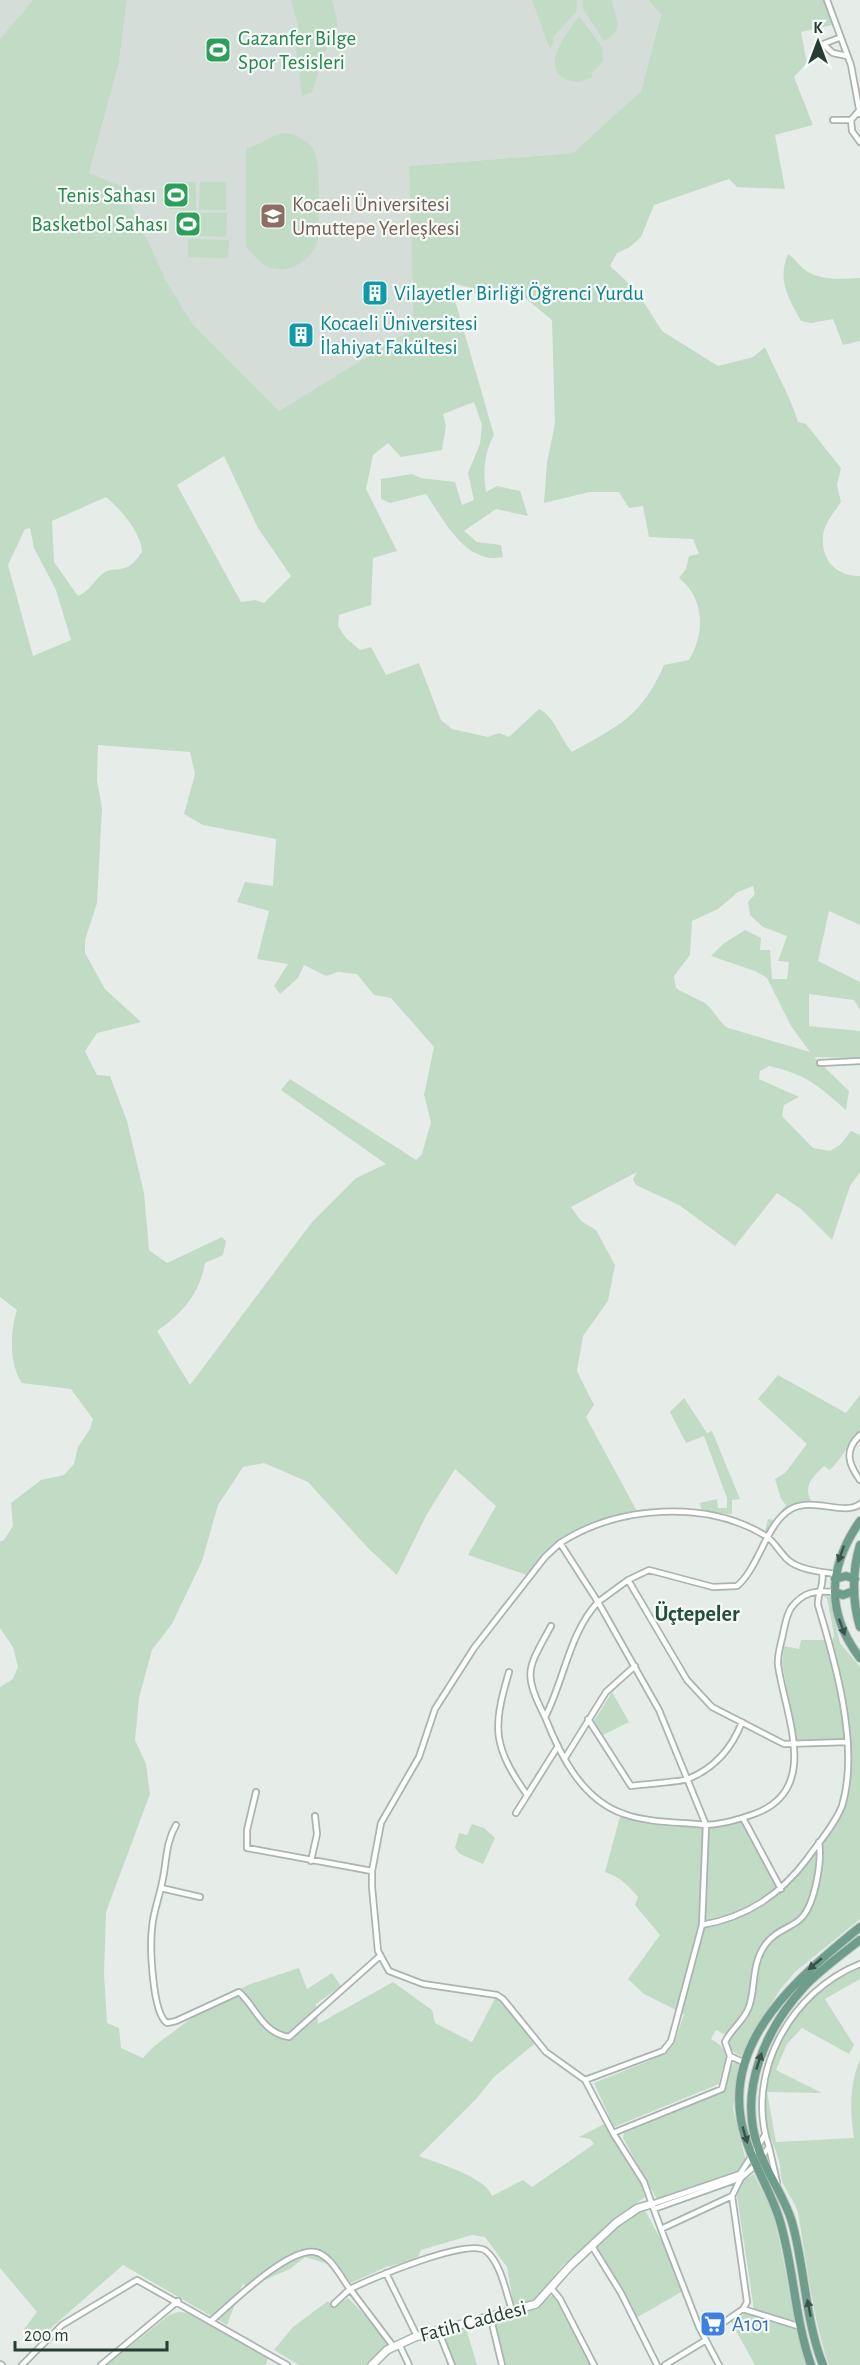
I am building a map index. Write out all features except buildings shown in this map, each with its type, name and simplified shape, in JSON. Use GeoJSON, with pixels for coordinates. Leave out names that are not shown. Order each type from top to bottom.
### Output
{"type":"FeatureCollection","features":[{"type":"Feature","properties":{"kind":"main road"},"geometry":{"type":"LineString","coordinates":[[860,1521],[845,1543],[836,1577],[835,1592],[842,1629],[860,1658]]}},
{"type":"Feature","properties":{"kind":"main road"},"geometry":{"type":"LineString","coordinates":[[860,1545],[854,1591],[860,1627]]}},
{"type":"Feature","properties":{"kind":"main road"},"geometry":{"type":"LineString","coordinates":[[836,1577],[846,1576],[855,1579]]}},
{"type":"Feature","properties":{"kind":"main road"},"geometry":{"type":"LineString","coordinates":[[835,1592],[847,1595],[854,1591]]}},
{"type":"Feature","properties":{"kind":"main road"},"geometry":{"type":"LineString","coordinates":[[811,2365],[801,2328],[781,2226],[752,2157],[740,2110],[746,2062],[764,2026],[789,1989],[817,1962],[860,1927]]}},
{"type":"Feature","properties":{"kind":"main road"},"geometry":{"type":"LineString","coordinates":[[823,2365],[793,2225],[760,2152],[752,2122],[752,2098],[763,2048],[780,2019],[803,1988],[860,1940]]}},
{"type":"Feature","properties":{"kind":"street"},"geometry":{"type":"LineString","coordinates":[[827,0],[847,56],[859,113],[850,120],[833,120]]}},
{"type":"Feature","properties":{"kind":"street"},"geometry":{"type":"LineString","coordinates":[[839,38],[823,45],[833,53],[847,56]]}},
{"type":"Feature","properties":{"kind":"street"},"geometry":{"type":"LineString","coordinates":[[850,120],[852,131],[860,141]]}},
{"type":"Feature","properties":{"kind":"street"},"geometry":{"type":"LineString","coordinates":[[820,1063],[860,1061]]}},
{"type":"Feature","properties":{"kind":"street"},"geometry":{"type":"LineString","coordinates":[[860,1435],[851,1446],[849,1456],[851,1467],[860,1480]]}},
{"type":"Feature","properties":{"kind":"street"},"geometry":{"type":"LineString","coordinates":[[545,1717],[555,1697],[564,1665],[587,1617],[598,1602],[628,1580],[642,1571],[656,1570],[713,1587],[737,1586],[782,1517],[798,1506],[816,1504],[850,1508],[860,1504]]}},
{"type":"Feature","properties":{"kind":"street"},"geometry":{"type":"LineString","coordinates":[[719,2365],[705,2338],[644,2182],[613,2133],[585,2080],[546,2052],[497,1995],[423,1984],[389,1971],[380,1956],[374,1920],[372,1871],[381,1823],[418,1757],[435,1709],[474,1648],[545,1557],[560,1543],[602,1523],[624,1517],[659,1514],[721,1516],[769,1538],[789,1561],[836,1577]]}},
{"type":"Feature","properties":{"kind":"street"},"geometry":{"type":"LineString","coordinates":[[560,1543],[598,1602],[669,1729],[706,1825],[702,1925],[668,2046],[663,2051],[585,2080]]}},
{"type":"Feature","properties":{"kind":"street"},"geometry":{"type":"LineString","coordinates":[[702,1925],[730,1918],[755,1907],[781,1890],[835,1820],[845,1798],[848,1742],[840,1674],[818,1605],[819,1590],[823,1579],[822,1572]]}},
{"type":"Feature","properties":{"kind":"street"},"geometry":{"type":"LineString","coordinates":[[628,1580],[697,1692],[712,1707],[776,1741],[794,1744],[848,1742]]}},
{"type":"Feature","properties":{"kind":"street"},"geometry":{"type":"LineString","coordinates":[[551,1626],[529,1674],[532,1690],[558,1746],[584,1788],[623,1814],[706,1825],[729,1822],[766,1810],[783,1795],[793,1777],[794,1744],[778,1663],[788,1612],[801,1597],[819,1590],[835,1592]]}},
{"type":"Feature","properties":{"kind":"street"},"geometry":{"type":"LineString","coordinates":[[565,1758],[606,1692],[635,1666]]}},
{"type":"Feature","properties":{"kind":"street"},"geometry":{"type":"LineString","coordinates":[[509,1672],[499,1711],[498,1743],[505,1761],[527,1795]]}},
{"type":"Feature","properties":{"kind":"street"},"geometry":{"type":"LineString","coordinates":[[588,1719],[631,1786],[687,1780],[723,1756],[734,1742],[742,1722]]}},
{"type":"Feature","properties":{"kind":"street"},"geometry":{"type":"LineString","coordinates":[[516,1813],[558,1746]]}},
{"type":"Feature","properties":{"kind":"street"},"geometry":{"type":"LineString","coordinates":[[256,1792],[247,1830],[247,1848],[372,1871]]}},
{"type":"Feature","properties":{"kind":"street"},"geometry":{"type":"LineString","coordinates":[[311,1861],[317,1834],[315,1816]]}},
{"type":"Feature","properties":{"kind":"street"},"geometry":{"type":"LineString","coordinates":[[743,1818],[781,1890]]}},
{"type":"Feature","properties":{"kind":"street"},"geometry":{"type":"LineString","coordinates":[[176,1825],[167,1845],[152,1928],[152,1954],[160,2016],[167,2023],[239,1992],[257,2017],[271,2030],[289,2037],[380,1956]]}},
{"type":"Feature","properties":{"kind":"street"},"geometry":{"type":"LineString","coordinates":[[613,2133],[722,2089],[730,2056],[725,2042],[749,2006],[755,1965],[771,1938],[800,1920],[808,1908],[821,1861],[819,1842]]}},
{"type":"Feature","properties":{"kind":"street"},"geometry":{"type":"LineString","coordinates":[[161,1888],[200,1897]]}},
{"type":"Feature","properties":{"kind":"street"},"geometry":{"type":"LineString","coordinates":[[779,2190],[765,2136],[761,2100],[764,2081],[779,2040],[798,2011],[817,1988],[833,1977],[860,1964]]}},
{"type":"Feature","properties":{"kind":"street"},"geometry":{"type":"LineString","coordinates":[[730,2056],[746,2062]]}},
{"type":"Feature","properties":{"kind":"street"},"geometry":{"type":"LineString","coordinates":[[653,2206],[741,2178],[756,2166],[765,2136]]}},
{"type":"Feature","properties":{"kind":"street"},"geometry":{"type":"LineString","coordinates":[[653,2206],[740,2174],[752,2157],[769,2147]]}},
{"type":"Feature","properties":{"kind":"street"},"geometry":{"type":"LineString","coordinates":[[665,2365],[743,2309],[747,2293],[732,2196],[741,2178]]}},
{"type":"Feature","properties":{"kind":"street"},"geometry":{"type":"LineString","coordinates":[[661,2229],[732,2196]]}},
{"type":"Feature","properties":{"kind":"street","name":"Fatih Caddesi"},"geometry":{"type":"LineString","coordinates":[[372,2365],[396,2345],[417,2336],[537,2304],[592,2246],[624,2217],[653,2206]]}},
{"type":"Feature","properties":{"kind":"street"},"geometry":{"type":"LineString","coordinates":[[592,2246],[621,2293],[657,2365]]}},
{"type":"Feature","properties":{"kind":"street"},"geometry":{"type":"LineString","coordinates":[[334,2304],[350,2289],[386,2273],[467,2249],[481,2248],[486,2250],[496,2265],[512,2310]]}},
{"type":"Feature","properties":{"kind":"street"},"geometry":{"type":"LineString","coordinates":[[211,2321],[258,2281],[295,2256],[315,2252],[329,2260],[409,2365]]}},
{"type":"Feature","properties":{"kind":"street"},"geometry":{"type":"LineString","coordinates":[[386,2273],[417,2336]]}},
{"type":"Feature","properties":{"kind":"street"},"geometry":{"type":"LineString","coordinates":[[22,2365],[62,2325],[132,2281],[144,2282],[287,2365]]}},
{"type":"Feature","properties":{"kind":"street"},"geometry":{"type":"LineString","coordinates":[[551,2288],[560,2299],[594,2365]]}},
{"type":"Feature","properties":{"kind":"street"},"geometry":{"type":"LineString","coordinates":[[101,2365],[178,2301]]}},
{"type":"Feature","properties":{"kind":"street"},"geometry":{"type":"LineString","coordinates":[[743,2309],[801,2328]]}},
{"type":"Feature","properties":{"kind":"street"},"geometry":{"type":"LineString","coordinates":[[490,2315],[501,2365]]}},
{"type":"Feature","properties":{"kind":"street"},"geometry":{"type":"LineString","coordinates":[[438,2330],[452,2365]]}},
{"type":"Feature","properties":{"kind":"shaded area"},"geometry":{"type":"Polygon","coordinates":[[[0,0],[33,0],[0,39],[0,0]]]}},
{"type":"Feature","properties":{"kind":"shaded area","name":"Kocaeli Üniversitesi Umuttepe Yerleşkesi"},"geometry":{"type":"Polygon","coordinates":[[[127,0],[648,0],[661,13],[641,91],[573,153],[409,166],[415,328],[279,411],[192,323],[165,279],[89,173],[119,63],[127,0]]]}},
{"type":"Feature","properties":{"kind":"green space"},"geometry":{"type":"Polygon","coordinates":[[[33,0],[127,0],[119,63],[89,173],[123,187],[165,279],[192,323],[279,411],[414,328],[409,166],[573,153],[641,91],[661,14],[648,0],[824,0],[832,25],[801,32],[807,63],[794,77],[813,125],[775,135],[785,189],[737,187],[729,179],[654,205],[641,237],[630,247],[617,253],[610,266],[636,290],[662,331],[718,366],[753,357],[765,347],[798,422],[806,424],[841,468],[837,485],[841,502],[825,527],[823,545],[832,565],[844,573],[860,576],[860,925],[829,911],[818,961],[860,982],[860,1010],[854,1000],[809,994],[809,1026],[860,1031],[860,1058],[814,1057],[849,1091],[846,1110],[819,1087],[793,1073],[769,1066],[760,1071],[759,1079],[799,1097],[784,1105],[782,1116],[813,1148],[830,1151],[840,1145],[851,1131],[860,1135],[860,1172],[850,1186],[832,1240],[801,1209],[777,1193],[735,1246],[679,1205],[636,1185],[633,1179],[637,1172],[571,1207],[581,1221],[596,1230],[615,1265],[608,1301],[583,1336],[577,1371],[594,1405],[586,1417],[639,1515],[610,1521],[560,1543],[530,1576],[468,1555],[496,1506],[455,1469],[427,1514],[397,1575],[368,1548],[308,1482],[264,1463],[243,1467],[218,1505],[202,1561],[172,1624],[152,1650],[139,1698],[135,1740],[146,1764],[150,1794],[106,1912],[104,1974],[107,2023],[119,2028],[121,2048],[143,2058],[153,2047],[193,2017],[194,2013],[248,1985],[299,1968],[307,1989],[332,1973],[341,1986],[316,2004],[318,2024],[393,1982],[432,2010],[435,2023],[472,2042],[497,1995],[538,2041],[494,2077],[476,2099],[419,2156],[471,2177],[488,2189],[492,2196],[523,2180],[532,2187],[594,2144],[590,2139],[579,2137],[604,2124],[642,2185],[645,2197],[608,2225],[563,2265],[540,2295],[531,2302],[517,2306],[513,2302],[507,2267],[485,2237],[472,2235],[421,2250],[417,2259],[386,2267],[351,2283],[338,2267],[305,2257],[290,2269],[246,2288],[243,2283],[227,2325],[123,2265],[35,2342],[24,2329],[37,2312],[0,2268],[0,1687],[13,1679],[18,1667],[13,1647],[0,1628],[0,1541],[4,1540],[13,1526],[11,1503],[41,1480],[64,1475],[74,1464],[78,1447],[90,1429],[93,1419],[71,1389],[22,1383],[15,1367],[12,1348],[17,1310],[0,1297],[0,39],[33,0]],[[450,283],[494,435],[485,463],[486,492],[497,486],[520,491],[528,516],[496,509],[464,531],[477,542],[501,545],[503,557],[490,558],[477,554],[467,547],[448,527],[426,494],[390,503],[381,499],[381,479],[412,474],[421,478],[455,482],[462,505],[474,500],[468,473],[480,444],[482,425],[474,402],[443,414],[446,426],[442,450],[401,457],[388,443],[373,455],[366,489],[397,551],[373,558],[371,605],[339,615],[338,626],[346,638],[360,650],[371,647],[386,675],[419,663],[441,720],[452,729],[488,737],[499,733],[509,737],[539,709],[553,722],[572,752],[627,718],[647,697],[664,665],[689,660],[698,639],[700,617],[694,596],[679,578],[686,569],[689,556],[699,554],[693,539],[649,537],[643,506],[629,508],[619,492],[589,492],[544,503],[547,462],[555,424],[552,320],[524,297],[482,300],[468,287],[450,283]],[[224,456],[177,485],[241,602],[255,600],[264,603],[291,576],[258,528],[224,456]],[[106,497],[52,521],[54,562],[78,596],[87,591],[107,571],[124,568],[135,561],[142,552],[141,545],[129,522],[106,497]],[[30,528],[25,529],[8,565],[33,656],[71,640],[56,590],[34,548],[30,528]],[[98,745],[97,781],[102,808],[97,903],[85,940],[85,953],[105,989],[141,1022],[97,1033],[85,1051],[97,1075],[110,1076],[127,1121],[144,1193],[149,1250],[167,1263],[222,1237],[226,1241],[223,1255],[205,1263],[199,1284],[182,1310],[157,1331],[190,1385],[312,1222],[356,1178],[386,1164],[281,1090],[290,1079],[416,1160],[422,1154],[431,1122],[424,1095],[434,1047],[391,998],[374,995],[357,974],[338,972],[326,976],[304,965],[298,978],[280,994],[274,986],[288,964],[257,959],[269,911],[237,902],[245,882],[273,886],[276,839],[203,825],[184,814],[195,774],[190,752],[98,745]],[[753,886],[738,892],[718,909],[692,921],[690,955],[674,976],[676,988],[706,1004],[728,1028],[810,1052],[791,1026],[767,978],[755,971],[711,956],[723,944],[745,930],[761,938],[760,950],[770,950],[772,979],[787,979],[789,962],[778,961],[787,936],[763,927],[750,915],[748,902],[755,894],[753,886]]]}},
{"type":"Feature","properties":{"kind":"green space"},"geometry":{"type":"Polygon","coordinates":[[[291,0],[332,0],[337,19],[336,30],[331,42],[319,57],[314,59],[318,73],[312,92],[302,96],[295,41],[298,25],[291,0]]]}},
{"type":"Feature","properties":{"kind":"green space"},"geometry":{"type":"Polygon","coordinates":[[[532,0],[577,0],[576,12],[552,38],[554,41],[550,49],[532,0]]]}},
{"type":"Feature","properties":{"kind":"green space"},"geometry":{"type":"Polygon","coordinates":[[[583,0],[612,0],[617,27],[615,32],[604,41],[583,9],[583,0]]]}},
{"type":"Feature","properties":{"kind":"green space"},"geometry":{"type":"Polygon","coordinates":[[[579,16],[602,47],[603,61],[591,74],[593,77],[578,82],[564,78],[557,72],[555,64],[561,43],[579,16]]]}},
{"type":"Feature","properties":{"kind":"green space"},"geometry":{"type":"Polygon","coordinates":[[[283,133],[306,141],[312,147],[315,155],[318,165],[319,192],[318,240],[315,248],[298,265],[291,268],[274,269],[260,262],[246,247],[246,148],[283,133]]]}},
{"type":"Feature","properties":{"kind":"green space"},"geometry":{"type":"Polygon","coordinates":[[[170,182],[196,182],[196,210],[169,209],[170,182]]]}},
{"type":"Feature","properties":{"kind":"green space"},"geometry":{"type":"Polygon","coordinates":[[[200,182],[226,182],[226,210],[199,210],[200,182]]]}},
{"type":"Feature","properties":{"kind":"green space"},"geometry":{"type":"Polygon","coordinates":[[[200,213],[227,213],[226,237],[200,236],[200,213]]]}},
{"type":"Feature","properties":{"kind":"green space"},"geometry":{"type":"Polygon","coordinates":[[[188,239],[229,240],[228,258],[188,257],[188,239]]]}},
{"type":"Feature","properties":{"kind":"green space"},"geometry":{"type":"Polygon","coordinates":[[[788,254],[811,274],[831,278],[860,278],[860,341],[843,345],[833,319],[811,323],[801,321],[788,296],[784,281],[788,254]]]}},
{"type":"Feature","properties":{"kind":"green space"},"geometry":{"type":"Polygon","coordinates":[[[778,1375],[846,1413],[860,1395],[860,1433],[830,1470],[824,1466],[813,1478],[808,1490],[811,1501],[791,1507],[777,1520],[769,1533],[765,1531],[768,1519],[774,1520],[786,1505],[781,1499],[775,1479],[785,1473],[807,1444],[758,1399],[778,1375]]]}},
{"type":"Feature","properties":{"kind":"green space"},"geometry":{"type":"Polygon","coordinates":[[[684,1398],[707,1433],[712,1431],[740,1499],[732,1500],[732,1514],[702,1513],[700,1503],[717,1499],[718,1508],[727,1508],[727,1498],[704,1436],[686,1443],[670,1412],[684,1398]]]}},
{"type":"Feature","properties":{"kind":"green space"},"geometry":{"type":"Polygon","coordinates":[[[822,1595],[830,1597],[840,1643],[860,1667],[860,1919],[795,1972],[779,1991],[741,2056],[730,2050],[730,2037],[716,2030],[711,2039],[723,2049],[725,2054],[719,2084],[614,2127],[594,2083],[666,2054],[674,2044],[684,2014],[644,1994],[628,1979],[660,1935],[635,1905],[638,1897],[634,1892],[620,1879],[605,1872],[621,1813],[706,1825],[743,1818],[781,1889],[827,1832],[845,1798],[848,1742],[797,1744],[782,1663],[784,1646],[799,1649],[801,1640],[829,1640],[831,1645],[834,1635],[827,1598],[822,1595]]]}},
{"type":"Feature","properties":{"kind":"green space"},"geometry":{"type":"Polygon","coordinates":[[[612,1692],[629,1722],[603,1735],[594,1721],[612,1692]]]}},
{"type":"Feature","properties":{"kind":"green space"},"geometry":{"type":"Polygon","coordinates":[[[472,1824],[484,1828],[495,1838],[483,1864],[460,1854],[455,1848],[459,1833],[467,1835],[472,1824]]]}},
{"type":"Feature","properties":{"kind":"green space"},"geometry":{"type":"Polygon","coordinates":[[[860,1968],[860,1979],[825,1999],[854,2045],[849,2054],[802,2028],[787,2044],[776,2070],[822,2093],[767,2092],[776,2142],[854,2138],[851,2099],[856,2069],[860,2060],[860,2365],[829,2365],[814,2309],[798,2213],[782,2181],[779,2161],[766,2124],[764,2100],[767,2076],[775,2053],[802,2010],[839,1978],[860,1968]]]}},
{"type":"Feature","properties":{"kind":"green space"},"geometry":{"type":"Polygon","coordinates":[[[736,2061],[739,2063],[733,2109],[746,2161],[743,2169],[657,2199],[623,2138],[624,2133],[721,2093],[736,2061]]]}},
{"type":"Feature","properties":{"kind":"green space"},"geometry":{"type":"Polygon","coordinates":[[[754,2174],[774,2215],[796,2322],[754,2310],[737,2196],[742,2181],[754,2174]]]}},
{"type":"Feature","properties":{"kind":"green space"},"geometry":{"type":"Polygon","coordinates":[[[640,2210],[646,2212],[671,2259],[683,2291],[636,2318],[596,2246],[602,2238],[640,2210]]]}},
{"type":"Feature","properties":{"kind":"green space"},"geometry":{"type":"Polygon","coordinates":[[[553,2295],[591,2365],[504,2365],[494,2319],[503,2314],[532,2308],[553,2295]]]}},
{"type":"Feature","properties":{"kind":"green space"},"geometry":{"type":"Polygon","coordinates":[[[348,2298],[372,2322],[389,2345],[366,2365],[299,2365],[274,2350],[293,2327],[328,2301],[335,2308],[348,2298]]]}},
{"type":"Feature","properties":{"kind":"green space"},"geometry":{"type":"Polygon","coordinates":[[[178,2312],[189,2313],[268,2358],[266,2365],[107,2365],[169,2315],[178,2312]]]}},
{"type":"Feature","properties":{"kind":"green space"},"geometry":{"type":"Polygon","coordinates":[[[746,2313],[790,2326],[798,2331],[808,2365],[755,2365],[731,2322],[746,2313]]]}},
{"type":"Feature","properties":{"kind":"green space"},"geometry":{"type":"Polygon","coordinates":[[[465,2325],[477,2365],[454,2365],[443,2337],[444,2331],[465,2325]]]}},
{"type":"Feature","properties":{"kind":"place","name":"Gazanfer Bilge Spor Tesisleri"},"geometry":{"type":"Point","coordinates":[218,50]}},
{"type":"Feature","properties":{"kind":"place","name":"Tenis Sahası"},"geometry":{"type":"Point","coordinates":[176,195]}},
{"type":"Feature","properties":{"kind":"place","name":"Kocaeli Üniversitesi Umuttepe Yerleşkesi"},"geometry":{"type":"Point","coordinates":[273,216]}},
{"type":"Feature","properties":{"kind":"place","name":"Basketbol Sahası"},"geometry":{"type":"Point","coordinates":[188,224]}},
{"type":"Feature","properties":{"kind":"place","name":"Vilayetler Birliği Öğrenci Yurdu"},"geometry":{"type":"Point","coordinates":[375,293]}},
{"type":"Feature","properties":{"kind":"place","name":"Kocaeli Üniversitesi İlahiyat Fakültesi"},"geometry":{"type":"Point","coordinates":[301,335]}},
{"type":"Feature","properties":{"kind":"place","name":"A101"},"geometry":{"type":"Point","coordinates":[713,2324]}},
{"type":"Feature","properties":{"kind":"district","name":"Üçtepeler"},"geometry":{"type":"Point","coordinates":[697,1613]}}]}
